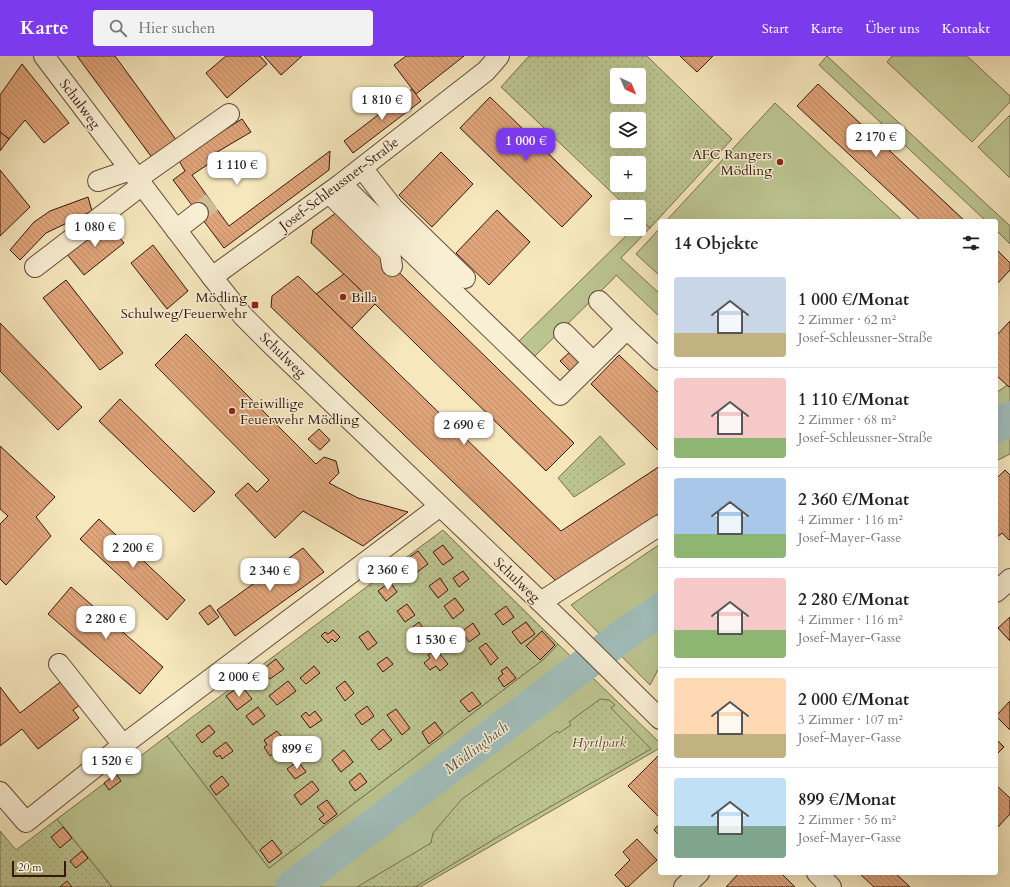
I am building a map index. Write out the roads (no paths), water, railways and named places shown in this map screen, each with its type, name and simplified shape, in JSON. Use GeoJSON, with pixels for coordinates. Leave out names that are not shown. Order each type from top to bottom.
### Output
{"type":"FeatureCollection","features":[{"type":"Feature","properties":{"kind":"street","name":"Schulweg"},"geometry":{"type":"LineString","coordinates":[[44,56],[243,316],[578,638],[658,717]]}},
{"type":"Feature","properties":{"kind":"street","name":"Josef-Schleussner-Straße"},"geometry":{"type":"LineString","coordinates":[[212,277],[362,168],[486,71],[499,56]]}},
{"type":"Feature","properties":{"kind":"street"},"geometry":{"type":"LineString","coordinates":[[35,266],[136,178],[230,114]]}},
{"type":"Feature","properties":{"kind":"street"},"geometry":{"type":"LineString","coordinates":[[362,168],[393,208],[465,278]]}},
{"type":"Feature","properties":{"kind":"street"},"geometry":{"type":"LineString","coordinates":[[98,181],[136,178]]}},
{"type":"Feature","properties":{"kind":"street"},"geometry":{"type":"LineString","coordinates":[[335,188],[390,253],[392,266]]}},
{"type":"Feature","properties":{"kind":"street"},"geometry":{"type":"LineString","coordinates":[[335,188],[560,395],[627,329]]}},
{"type":"Feature","properties":{"kind":"street"},"geometry":{"type":"LineString","coordinates":[[176,230],[198,213]]}},
{"type":"Feature","properties":{"kind":"street"},"geometry":{"type":"LineString","coordinates":[[599,301],[658,358]]}},
{"type":"Feature","properties":{"kind":"street"},"geometry":{"type":"LineString","coordinates":[[564,333],[593,362]]}},
{"type":"Feature","properties":{"kind":"street"},"geometry":{"type":"LineString","coordinates":[[0,792],[26,822],[123,745],[440,506]]}},
{"type":"Feature","properties":{"kind":"street"},"geometry":{"type":"LineString","coordinates":[[540,602],[658,526]]}},
{"type":"Feature","properties":{"kind":"street"},"geometry":{"type":"LineString","coordinates":[[998,590],[1010,579]]}},
{"type":"Feature","properties":{"kind":"street"},"geometry":{"type":"LineString","coordinates":[[59,664],[123,745]]}},
{"type":"Feature","properties":{"kind":"street"},"geometry":{"type":"LineString","coordinates":[[684,887],[697,875]]}},
{"type":"Feature","properties":{"kind":"street"},"geometry":{"type":"LineString","coordinates":[[819,875],[831,887]]}},
{"type":"Feature","properties":{"kind":"waterway","name":"Mödlingbach"},"geometry":{"type":"LineString","coordinates":[[998,426],[1010,418]]}},
{"type":"Feature","properties":{"kind":"waterway","name":"Mödlingbach"},"geometry":{"type":"LineString","coordinates":[[292,887],[625,634],[658,611]]}},
{"type":"Feature","properties":{"kind":"tunnel"},"geometry":{"type":"LineString","coordinates":[[198,213],[212,202]]}},
{"type":"Feature","properties":{"kind":"place","name":"AFC Rangers Mödling"},"geometry":{"type":"Point","coordinates":[780,162]}},
{"type":"Feature","properties":{"kind":"place","name":"Billa"},"geometry":{"type":"Point","coordinates":[343,297]}},
{"type":"Feature","properties":{"kind":"place","name":"Mödling Schulweg/Feuerwehr"},"geometry":{"type":"Point","coordinates":[255,305]}},
{"type":"Feature","properties":{"kind":"place","name":"Freiwillige Feuerwehr Mödling"},"geometry":{"type":"Point","coordinates":[232,411]}},
{"type":"Feature","properties":{"kind":"park label","name":"Hyrtlpark"},"geometry":{"type":"Point","coordinates":[599,742]}}]}
